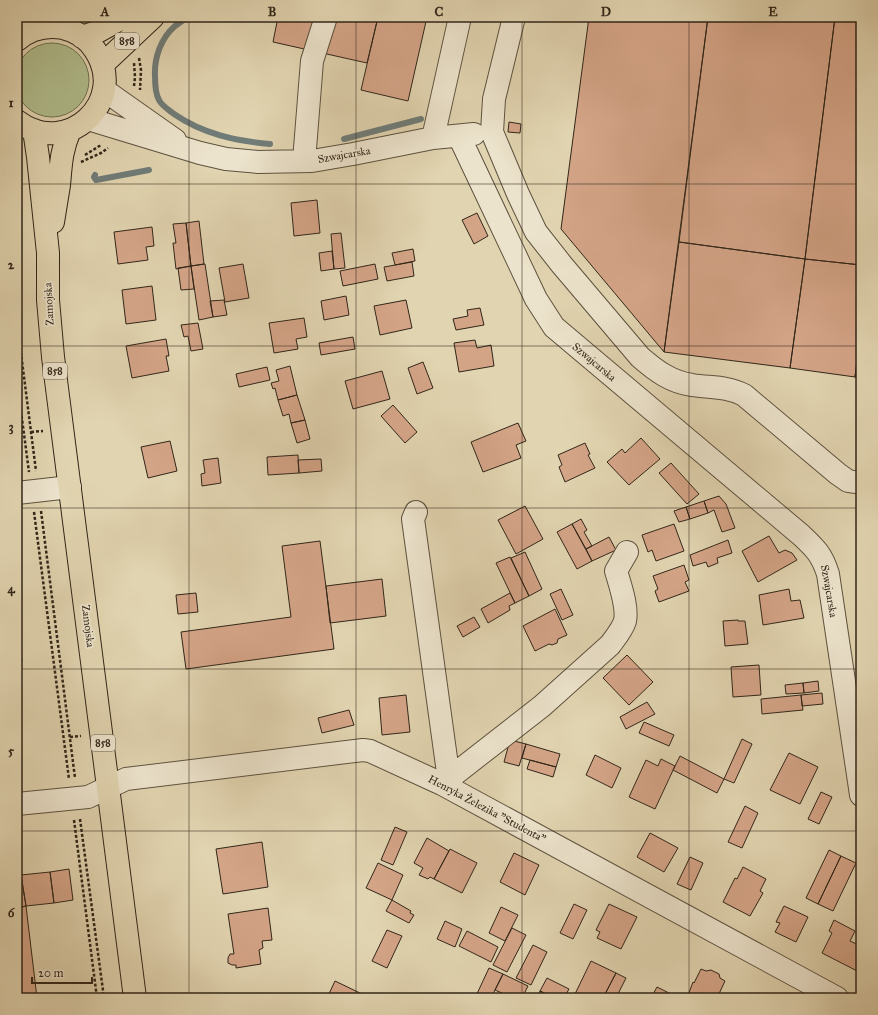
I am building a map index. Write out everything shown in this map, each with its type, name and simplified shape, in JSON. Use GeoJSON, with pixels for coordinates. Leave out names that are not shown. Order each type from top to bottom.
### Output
{"type":"FeatureCollection","features":[{"type":"Feature","properties":{"kind":"main road","name":"858"},"geometry":{"type":"LineString","coordinates":[[82,37],[99,31],[128,26],[153,17]]}},
{"type":"Feature","properties":{"kind":"main road","name":"858"},"geometry":{"type":"LineString","coordinates":[[18,32],[36,29],[51,22],[72,31],[82,37],[95,49],[102,65],[105,77],[104,90],[100,103],[88,119],[82,124],[70,130],[51,133],[25,126]]}},
{"type":"Feature","properties":{"kind":"main road","name":"858"},"geometry":{"type":"LineString","coordinates":[[102,65],[128,26]]}},
{"type":"Feature","properties":{"kind":"main road","name":"Zamojska"},"geometry":{"type":"LineString","coordinates":[[25,126],[38,157],[48,253],[48,300],[53,357],[135,998]]}},
{"type":"Feature","properties":{"kind":"main road","name":"Zamojska"},"geometry":{"type":"LineString","coordinates":[[48,253],[59,184],[61,158],[70,130]]}},
{"type":"Feature","properties":{"kind":"street"},"geometry":{"type":"LineString","coordinates":[[304,161],[312,61],[326,17]]}},
{"type":"Feature","properties":{"kind":"street"},"geometry":{"type":"LineString","coordinates":[[433,138],[460,17]]}},
{"type":"Feature","properties":{"kind":"street"},"geometry":{"type":"LineString","coordinates":[[514,17],[494,99],[492,132],[536,232],[640,357],[654,369],[673,380],[691,385],[730,389],[744,395],[838,474],[848,481],[861,483]]}},
{"type":"Feature","properties":{"kind":"street","name":"Szwajcarska"},"geometry":{"type":"LineString","coordinates":[[104,90],[131,122]]}},
{"type":"Feature","properties":{"kind":"street","name":"Szwajcarska"},"geometry":{"type":"LineString","coordinates":[[88,119],[131,122],[187,149],[241,161],[258,162],[304,161],[336,157],[433,138],[459,136],[536,299],[554,327],[801,535],[824,560],[828,574],[861,795]]}},
{"type":"Feature","properties":{"kind":"street"},"geometry":{"type":"LineString","coordinates":[[459,136],[492,132]]}},
{"type":"Feature","properties":{"kind":"street"},"geometry":{"type":"LineString","coordinates":[[29,492],[70,487]]}},
{"type":"Feature","properties":{"kind":"street"},"geometry":{"type":"LineString","coordinates":[[416,512],[413,519],[445,782]]}},
{"type":"Feature","properties":{"kind":"street"},"geometry":{"type":"LineString","coordinates":[[445,782],[542,706],[610,645],[620,633],[625,620],[625,608],[616,571],[627,552]]}},
{"type":"Feature","properties":{"kind":"street","name":"Henryka Żelezika \"Studenta\""},"geometry":{"type":"LineString","coordinates":[[17,804],[88,797],[126,779],[363,750],[370,751],[445,782],[837,998]]}},
{"type":"Feature","properties":{"kind":"path"},"geometry":{"type":"LineString","coordinates":[[79,163],[85,162],[116,142],[121,141],[131,122],[139,95],[141,70],[137,52],[138,44],[128,26]]}},
{"type":"Feature","properties":{"kind":"path"},"geometry":{"type":"LineString","coordinates":[[17,322],[29,492],[75,798],[97,998]]}},
{"type":"Feature","properties":{"kind":"path"},"geometry":{"type":"LineString","coordinates":[[17,381],[29,492],[104,998]]}},
{"type":"Feature","properties":{"kind":"green space"},"geometry":{"type":"Polygon","coordinates":[[[52,43],[66,46],[78,54],[86,66],[89,80],[86,94],[78,106],[66,114],[52,117],[38,114],[26,106],[18,94],[15,80],[18,66],[26,54],[38,46],[52,43]]]}},
{"type":"Feature","properties":{"kind":"building"},"geometry":{"type":"Polygon","coordinates":[[[278,17],[378,17],[367,63],[273,42],[278,17]]]}},
{"type":"Feature","properties":{"kind":"building"},"geometry":{"type":"Polygon","coordinates":[[[378,17],[427,17],[408,101],[361,90],[378,17]]]}},
{"type":"Feature","properties":{"kind":"building"},"geometry":{"type":"Polygon","coordinates":[[[589,17],[708,17],[664,352],[561,229],[589,17]]]}},
{"type":"Feature","properties":{"kind":"building"},"geometry":{"type":"Polygon","coordinates":[[[708,17],[835,17],[805,259],[679,242],[708,17]]]}},
{"type":"Feature","properties":{"kind":"building"},"geometry":{"type":"Polygon","coordinates":[[[835,17],[861,17],[861,265],[805,259],[835,17]]]}},
{"type":"Feature","properties":{"kind":"building"},"geometry":{"type":"Polygon","coordinates":[[[509,122],[521,124],[520,133],[508,132],[509,122]]]}},
{"type":"Feature","properties":{"kind":"building"},"geometry":{"type":"Polygon","coordinates":[[[317,200],[320,233],[294,236],[291,203],[317,200]]]}},
{"type":"Feature","properties":{"kind":"building"},"geometry":{"type":"Polygon","coordinates":[[[477,213],[488,236],[474,244],[462,220],[477,213]]]}},
{"type":"Feature","properties":{"kind":"building"},"geometry":{"type":"Polygon","coordinates":[[[199,221],[204,264],[191,266],[186,223],[199,221]]]}},
{"type":"Feature","properties":{"kind":"building"},"geometry":{"type":"Polygon","coordinates":[[[186,223],[191,266],[176,269],[173,243],[176,243],[173,224],[186,223]]]}},
{"type":"Feature","properties":{"kind":"building"},"geometry":{"type":"Polygon","coordinates":[[[152,227],[154,246],[146,247],[148,260],[118,264],[114,232],[152,227]]]}},
{"type":"Feature","properties":{"kind":"building"},"geometry":{"type":"Polygon","coordinates":[[[341,233],[345,268],[334,269],[331,234],[341,233]]]}},
{"type":"Feature","properties":{"kind":"building"},"geometry":{"type":"Polygon","coordinates":[[[679,242],[805,259],[790,368],[664,352],[679,242]]]}},
{"type":"Feature","properties":{"kind":"building"},"geometry":{"type":"Polygon","coordinates":[[[413,249],[415,261],[395,265],[392,253],[413,249]]]}},
{"type":"Feature","properties":{"kind":"building"},"geometry":{"type":"Polygon","coordinates":[[[332,251],[334,269],[321,271],[319,253],[332,251]]]}},
{"type":"Feature","properties":{"kind":"building"},"geometry":{"type":"Polygon","coordinates":[[[805,259],[861,265],[861,330],[855,377],[790,368],[805,259]]]}},
{"type":"Feature","properties":{"kind":"building"},"geometry":{"type":"Polygon","coordinates":[[[412,262],[414,276],[387,281],[384,267],[412,262]]]}},
{"type":"Feature","properties":{"kind":"building"},"geometry":{"type":"Polygon","coordinates":[[[205,264],[213,317],[199,320],[191,266],[205,264]]]}},
{"type":"Feature","properties":{"kind":"building"},"geometry":{"type":"Polygon","coordinates":[[[243,264],[249,298],[225,302],[219,268],[243,264]]]}},
{"type":"Feature","properties":{"kind":"building"},"geometry":{"type":"Polygon","coordinates":[[[375,264],[378,279],[343,286],[340,271],[375,264]]]}},
{"type":"Feature","properties":{"kind":"building"},"geometry":{"type":"Polygon","coordinates":[[[191,266],[194,289],[181,290],[178,268],[191,266]]]}},
{"type":"Feature","properties":{"kind":"building"},"geometry":{"type":"Polygon","coordinates":[[[152,286],[156,320],[126,324],[122,290],[152,286]]]}},
{"type":"Feature","properties":{"kind":"building"},"geometry":{"type":"Polygon","coordinates":[[[346,296],[349,315],[324,320],[321,301],[346,296]]]}},
{"type":"Feature","properties":{"kind":"building"},"geometry":{"type":"Polygon","coordinates":[[[224,300],[227,315],[213,317],[210,301],[224,300]]]}},
{"type":"Feature","properties":{"kind":"building"},"geometry":{"type":"Polygon","coordinates":[[[406,300],[412,328],[380,335],[374,306],[406,300]]]}},
{"type":"Feature","properties":{"kind":"building"},"geometry":{"type":"Polygon","coordinates":[[[480,308],[484,325],[456,330],[453,319],[468,316],[467,310],[480,308]]]}},
{"type":"Feature","properties":{"kind":"building"},"geometry":{"type":"Polygon","coordinates":[[[304,318],[307,337],[296,339],[298,349],[274,353],[269,323],[304,318]]]}},
{"type":"Feature","properties":{"kind":"building"},"geometry":{"type":"Polygon","coordinates":[[[198,323],[203,349],[191,351],[188,336],[184,337],[181,325],[198,323]]]}},
{"type":"Feature","properties":{"kind":"building"},"geometry":{"type":"Polygon","coordinates":[[[861,330],[861,378],[855,377],[861,330]]]}},
{"type":"Feature","properties":{"kind":"building"},"geometry":{"type":"Polygon","coordinates":[[[353,337],[355,349],[321,355],[319,343],[353,337]]]}},
{"type":"Feature","properties":{"kind":"building"},"geometry":{"type":"Polygon","coordinates":[[[166,339],[169,356],[166,356],[169,371],[132,378],[126,346],[166,339]]]}},
{"type":"Feature","properties":{"kind":"building"},"geometry":{"type":"Polygon","coordinates":[[[475,340],[477,348],[491,345],[494,366],[459,372],[454,343],[475,340]]]}},
{"type":"Feature","properties":{"kind":"building"},"geometry":{"type":"Polygon","coordinates":[[[423,362],[433,388],[417,394],[408,368],[423,362]]]}},
{"type":"Feature","properties":{"kind":"building"},"geometry":{"type":"Polygon","coordinates":[[[290,366],[297,395],[278,400],[275,388],[273,389],[271,383],[279,381],[276,370],[290,366]]]}},
{"type":"Feature","properties":{"kind":"building"},"geometry":{"type":"Polygon","coordinates":[[[267,367],[270,380],[239,387],[236,374],[267,367]]]}},
{"type":"Feature","properties":{"kind":"building"},"geometry":{"type":"Polygon","coordinates":[[[382,371],[390,399],[353,409],[345,381],[382,371]]]}},
{"type":"Feature","properties":{"kind":"building"},"geometry":{"type":"Polygon","coordinates":[[[297,395],[305,420],[291,423],[289,414],[283,416],[278,400],[297,395]]]}},
{"type":"Feature","properties":{"kind":"building"},"geometry":{"type":"Polygon","coordinates":[[[393,405],[417,432],[405,443],[381,416],[393,405]]]}},
{"type":"Feature","properties":{"kind":"building"},"geometry":{"type":"Polygon","coordinates":[[[305,420],[310,439],[297,443],[291,423],[305,420]]]}},
{"type":"Feature","properties":{"kind":"building"},"geometry":{"type":"Polygon","coordinates":[[[518,423],[526,441],[516,445],[521,458],[483,472],[471,442],[518,423]]]}},
{"type":"Feature","properties":{"kind":"building"},"geometry":{"type":"Polygon","coordinates":[[[641,438],[660,459],[629,485],[607,462],[622,449],[625,453],[641,438]]]}},
{"type":"Feature","properties":{"kind":"building"},"geometry":{"type":"Polygon","coordinates":[[[170,441],[177,471],[148,478],[141,447],[170,441]]]}},
{"type":"Feature","properties":{"kind":"building"},"geometry":{"type":"Polygon","coordinates":[[[585,443],[590,454],[588,455],[595,468],[565,482],[559,467],[562,465],[558,455],[585,443]]]}},
{"type":"Feature","properties":{"kind":"building"},"geometry":{"type":"Polygon","coordinates":[[[298,455],[299,473],[268,475],[267,457],[298,455]]]}},
{"type":"Feature","properties":{"kind":"building"},"geometry":{"type":"Polygon","coordinates":[[[218,458],[221,483],[202,486],[201,474],[205,473],[203,460],[218,458]]]}},
{"type":"Feature","properties":{"kind":"building"},"geometry":{"type":"Polygon","coordinates":[[[321,459],[322,471],[299,473],[298,460],[321,459]]]}},
{"type":"Feature","properties":{"kind":"building"},"geometry":{"type":"Polygon","coordinates":[[[671,463],[699,494],[687,504],[659,473],[671,463]]]}},
{"type":"Feature","properties":{"kind":"building"},"geometry":{"type":"Polygon","coordinates":[[[719,496],[726,504],[735,528],[722,532],[714,510],[708,513],[704,501],[719,496]]]}},
{"type":"Feature","properties":{"kind":"building"},"geometry":{"type":"Polygon","coordinates":[[[704,501],[708,513],[690,519],[686,507],[704,501]]]}},
{"type":"Feature","properties":{"kind":"building"},"geometry":{"type":"Polygon","coordinates":[[[525,506],[543,539],[516,554],[498,520],[525,506]]]}},
{"type":"Feature","properties":{"kind":"building"},"geometry":{"type":"Polygon","coordinates":[[[686,507],[690,519],[679,522],[674,511],[686,507]]]}},
{"type":"Feature","properties":{"kind":"building"},"geometry":{"type":"Polygon","coordinates":[[[581,519],[587,530],[584,532],[592,546],[586,549],[572,524],[581,519]]]}},
{"type":"Feature","properties":{"kind":"building"},"geometry":{"type":"Polygon","coordinates":[[[572,524],[592,561],[577,569],[557,532],[572,524]]]}},
{"type":"Feature","properties":{"kind":"building"},"geometry":{"type":"Polygon","coordinates":[[[674,524],[684,551],[656,561],[652,550],[648,552],[642,535],[674,524]]]}},
{"type":"Feature","properties":{"kind":"building"},"geometry":{"type":"Polygon","coordinates":[[[769,536],[779,553],[785,550],[792,553],[797,560],[758,582],[742,551],[769,536]]]}},
{"type":"Feature","properties":{"kind":"building"},"geometry":{"type":"Polygon","coordinates":[[[609,537],[616,550],[592,561],[586,549],[609,537]]]}},
{"type":"Feature","properties":{"kind":"building"},"geometry":{"type":"Polygon","coordinates":[[[728,540],[732,553],[717,558],[718,563],[708,567],[706,562],[693,566],[690,555],[728,540]]]}},
{"type":"Feature","properties":{"kind":"building"},"geometry":{"type":"Polygon","coordinates":[[[320,541],[334,649],[186,669],[181,632],[291,617],[282,546],[320,541]]]}},
{"type":"Feature","properties":{"kind":"building"},"geometry":{"type":"Polygon","coordinates":[[[525,552],[542,589],[529,596],[511,558],[525,552]]]}},
{"type":"Feature","properties":{"kind":"building"},"geometry":{"type":"Polygon","coordinates":[[[510,557],[529,596],[515,603],[496,563],[510,557]]]}},
{"type":"Feature","properties":{"kind":"building"},"geometry":{"type":"Polygon","coordinates":[[[684,565],[689,580],[685,582],[689,591],[659,602],[655,591],[658,589],[653,576],[684,565]]]}},
{"type":"Feature","properties":{"kind":"building"},"geometry":{"type":"Polygon","coordinates":[[[382,579],[386,616],[330,623],[326,586],[382,579]]]}},
{"type":"Feature","properties":{"kind":"building"},"geometry":{"type":"Polygon","coordinates":[[[561,589],[573,615],[562,620],[550,594],[561,589]]]}},
{"type":"Feature","properties":{"kind":"building"},"geometry":{"type":"Polygon","coordinates":[[[789,589],[791,601],[800,600],[804,618],[763,625],[759,595],[789,589]]]}},
{"type":"Feature","properties":{"kind":"building"},"geometry":{"type":"Polygon","coordinates":[[[196,593],[198,612],[178,614],[176,595],[196,593]]]}},
{"type":"Feature","properties":{"kind":"building"},"geometry":{"type":"Polygon","coordinates":[[[510,593],[515,603],[509,606],[510,610],[488,623],[481,609],[510,593]]]}},
{"type":"Feature","properties":{"kind":"building"},"geometry":{"type":"Polygon","coordinates":[[[555,609],[567,635],[558,639],[557,643],[552,645],[549,644],[535,651],[523,626],[555,609]]]}},
{"type":"Feature","properties":{"kind":"building"},"geometry":{"type":"Polygon","coordinates":[[[17,616],[22,661],[17,662],[17,616]]]}},
{"type":"Feature","properties":{"kind":"building"},"geometry":{"type":"Polygon","coordinates":[[[474,617],[480,627],[463,637],[457,626],[474,617]]]}},
{"type":"Feature","properties":{"kind":"building"},"geometry":{"type":"Polygon","coordinates":[[[723,621],[745,621],[748,644],[725,646],[723,621]]]}},
{"type":"Feature","properties":{"kind":"building"},"geometry":{"type":"Polygon","coordinates":[[[627,655],[653,682],[629,705],[603,678],[627,655]]]}},
{"type":"Feature","properties":{"kind":"building"},"geometry":{"type":"Polygon","coordinates":[[[759,665],[761,695],[733,697],[731,667],[759,665]]]}},
{"type":"Feature","properties":{"kind":"building"},"geometry":{"type":"Polygon","coordinates":[[[818,681],[819,691],[804,693],[803,683],[818,681]]]}},
{"type":"Feature","properties":{"kind":"building"},"geometry":{"type":"Polygon","coordinates":[[[803,683],[804,693],[786,694],[785,685],[803,683]]]}},
{"type":"Feature","properties":{"kind":"building"},"geometry":{"type":"Polygon","coordinates":[[[822,693],[823,704],[802,706],[801,695],[822,693]]]}},
{"type":"Feature","properties":{"kind":"building"},"geometry":{"type":"Polygon","coordinates":[[[406,695],[410,732],[382,735],[379,698],[406,695]]]}},
{"type":"Feature","properties":{"kind":"building"},"geometry":{"type":"Polygon","coordinates":[[[801,695],[803,710],[762,714],[761,699],[801,695]]]}},
{"type":"Feature","properties":{"kind":"building"},"geometry":{"type":"Polygon","coordinates":[[[647,702],[655,714],[626,729],[620,717],[647,702]]]}},
{"type":"Feature","properties":{"kind":"building"},"geometry":{"type":"Polygon","coordinates":[[[349,710],[354,725],[322,733],[318,718],[349,710]]]}},
{"type":"Feature","properties":{"kind":"building"},"geometry":{"type":"Polygon","coordinates":[[[644,722],[674,735],[669,746],[639,733],[644,722]]]}},
{"type":"Feature","properties":{"kind":"building"},"geometry":{"type":"Polygon","coordinates":[[[742,739],[752,744],[734,783],[724,779],[742,739]]]}},
{"type":"Feature","properties":{"kind":"building"},"geometry":{"type":"Polygon","coordinates":[[[510,740],[526,744],[519,766],[504,762],[510,740]]]}},
{"type":"Feature","properties":{"kind":"building"},"geometry":{"type":"Polygon","coordinates":[[[526,744],[560,754],[556,767],[522,758],[526,744]]]}},
{"type":"Feature","properties":{"kind":"building"},"geometry":{"type":"Polygon","coordinates":[[[789,753],[818,767],[800,804],[770,790],[789,753]]]}},
{"type":"Feature","properties":{"kind":"building"},"geometry":{"type":"Polygon","coordinates":[[[595,755],[621,768],[612,788],[586,775],[595,755]]]}},
{"type":"Feature","properties":{"kind":"building"},"geometry":{"type":"Polygon","coordinates":[[[680,756],[724,779],[717,793],[673,770],[680,756]]]}},
{"type":"Feature","properties":{"kind":"building"},"geometry":{"type":"Polygon","coordinates":[[[661,759],[675,766],[655,809],[629,797],[646,760],[658,766],[661,759]]]}},
{"type":"Feature","properties":{"kind":"building"},"geometry":{"type":"Polygon","coordinates":[[[530,760],[556,767],[553,777],[527,769],[530,760]]]}},
{"type":"Feature","properties":{"kind":"building"},"geometry":{"type":"Polygon","coordinates":[[[821,792],[832,797],[819,824],[808,819],[821,792]]]}},
{"type":"Feature","properties":{"kind":"building"},"geometry":{"type":"Polygon","coordinates":[[[745,806],[758,813],[742,848],[728,842],[745,806]]]}},
{"type":"Feature","properties":{"kind":"building"},"geometry":{"type":"Polygon","coordinates":[[[395,827],[407,832],[393,865],[381,860],[395,827]]]}},
{"type":"Feature","properties":{"kind":"building"},"geometry":{"type":"Polygon","coordinates":[[[650,833],[678,848],[664,872],[637,857],[650,833]]]}},
{"type":"Feature","properties":{"kind":"building"},"geometry":{"type":"Polygon","coordinates":[[[427,838],[449,851],[434,879],[430,877],[428,879],[419,875],[423,868],[414,863],[427,838]]]}},
{"type":"Feature","properties":{"kind":"building"},"geometry":{"type":"Polygon","coordinates":[[[262,842],[268,887],[223,894],[216,849],[262,842]]]}},
{"type":"Feature","properties":{"kind":"building"},"geometry":{"type":"Polygon","coordinates":[[[450,849],[477,863],[462,893],[434,879],[450,849]]]}},
{"type":"Feature","properties":{"kind":"building"},"geometry":{"type":"Polygon","coordinates":[[[829,850],[841,856],[818,904],[806,898],[829,850]]]}},
{"type":"Feature","properties":{"kind":"building"},"geometry":{"type":"Polygon","coordinates":[[[514,853],[539,865],[525,895],[500,882],[514,853]]]}},
{"type":"Feature","properties":{"kind":"building"},"geometry":{"type":"Polygon","coordinates":[[[841,856],[856,863],[833,911],[818,904],[841,856]]]}},
{"type":"Feature","properties":{"kind":"building"},"geometry":{"type":"Polygon","coordinates":[[[690,857],[703,863],[691,890],[677,884],[690,857]]]}},
{"type":"Feature","properties":{"kind":"building"},"geometry":{"type":"Polygon","coordinates":[[[378,863],[403,875],[392,900],[366,888],[378,863]]]}},
{"type":"Feature","properties":{"kind":"building"},"geometry":{"type":"Polygon","coordinates":[[[743,867],[766,879],[760,891],[763,893],[750,916],[723,902],[735,878],[737,879],[743,867]]]}},
{"type":"Feature","properties":{"kind":"building"},"geometry":{"type":"Polygon","coordinates":[[[69,869],[73,900],[54,903],[50,872],[69,869]]]}},
{"type":"Feature","properties":{"kind":"building"},"geometry":{"type":"Polygon","coordinates":[[[50,872],[54,903],[26,906],[21,875],[50,872]]]}},
{"type":"Feature","properties":{"kind":"building"},"geometry":{"type":"Polygon","coordinates":[[[17,875],[21,875],[26,906],[17,908],[17,875]]]}},
{"type":"Feature","properties":{"kind":"building"},"geometry":{"type":"Polygon","coordinates":[[[392,900],[411,911],[410,913],[414,915],[409,923],[386,911],[392,900]]]}},
{"type":"Feature","properties":{"kind":"building"},"geometry":{"type":"Polygon","coordinates":[[[574,904],[587,910],[573,939],[560,933],[574,904]]]}},
{"type":"Feature","properties":{"kind":"building"},"geometry":{"type":"Polygon","coordinates":[[[609,904],[637,917],[621,949],[597,938],[600,932],[596,930],[609,904]]]}},
{"type":"Feature","properties":{"kind":"building"},"geometry":{"type":"Polygon","coordinates":[[[26,906],[37,998],[17,998],[17,908],[26,906]]]}},
{"type":"Feature","properties":{"kind":"building"},"geometry":{"type":"Polygon","coordinates":[[[784,906],[808,917],[796,942],[775,932],[780,923],[776,922],[784,906]]]}},
{"type":"Feature","properties":{"kind":"building"},"geometry":{"type":"Polygon","coordinates":[[[501,907],[518,915],[505,941],[489,933],[501,907]]]}},
{"type":"Feature","properties":{"kind":"building"},"geometry":{"type":"Polygon","coordinates":[[[268,908],[272,940],[262,941],[263,948],[259,950],[261,964],[236,968],[236,965],[228,963],[230,954],[234,954],[228,914],[268,908]]]}},
{"type":"Feature","properties":{"kind":"building"},"geometry":{"type":"Polygon","coordinates":[[[834,920],[855,931],[850,941],[861,946],[861,973],[822,953],[832,933],[829,931],[834,920]]]}},
{"type":"Feature","properties":{"kind":"building"},"geometry":{"type":"Polygon","coordinates":[[[445,921],[462,929],[455,947],[437,939],[445,921]]]}},
{"type":"Feature","properties":{"kind":"building"},"geometry":{"type":"Polygon","coordinates":[[[512,928],[526,935],[507,972],[493,965],[512,928]]]}},
{"type":"Feature","properties":{"kind":"building"},"geometry":{"type":"Polygon","coordinates":[[[387,930],[402,936],[387,968],[372,961],[387,930]]]}},
{"type":"Feature","properties":{"kind":"building"},"geometry":{"type":"Polygon","coordinates":[[[467,931],[498,947],[491,962],[459,946],[467,931]]]}},
{"type":"Feature","properties":{"kind":"building"},"geometry":{"type":"Polygon","coordinates":[[[533,945],[547,952],[531,985],[516,978],[533,945]]]}},
{"type":"Feature","properties":{"kind":"building"},"geometry":{"type":"Polygon","coordinates":[[[591,961],[616,973],[603,998],[582,998],[575,994],[591,961]]]}},
{"type":"Feature","properties":{"kind":"building"},"geometry":{"type":"Polygon","coordinates":[[[489,968],[503,974],[491,998],[475,998],[489,968]]]}},
{"type":"Feature","properties":{"kind":"building"},"geometry":{"type":"Polygon","coordinates":[[[701,969],[706,971],[711,970],[719,974],[720,978],[725,981],[717,998],[687,998],[693,982],[694,983],[701,969]]]}},
{"type":"Feature","properties":{"kind":"building"},"geometry":{"type":"Polygon","coordinates":[[[616,973],[626,978],[616,998],[603,998],[616,973]]]}},
{"type":"Feature","properties":{"kind":"building"},"geometry":{"type":"Polygon","coordinates":[[[503,974],[528,986],[522,998],[513,998],[495,990],[503,974]]]}},
{"type":"Feature","properties":{"kind":"building"},"geometry":{"type":"Polygon","coordinates":[[[547,978],[569,989],[564,998],[554,998],[540,991],[547,978]]]}},
{"type":"Feature","properties":{"kind":"building"},"geometry":{"type":"Polygon","coordinates":[[[335,981],[362,994],[360,998],[327,998],[335,981]]]}},
{"type":"Feature","properties":{"kind":"building"},"geometry":{"type":"Polygon","coordinates":[[[657,987],[673,995],[671,998],[651,998],[657,987]]]}},
{"type":"Feature","properties":{"kind":"building"},"geometry":{"type":"Polygon","coordinates":[[[540,991],[554,998],[537,998],[540,991]]]}},
{"type":"Feature","properties":{"kind":"waterway"},"geometry":{"type":"LineString","coordinates":[[187,17],[175,26],[166,36],[157,55],[155,85],[160,102],[174,114],[196,127],[245,141],[270,144]]}},
{"type":"Feature","properties":{"kind":"waterway"},"geometry":{"type":"LineString","coordinates":[[344,139],[421,119]]}},
{"type":"Feature","properties":{"kind":"waterway"},"geometry":{"type":"LineString","coordinates":[[95,175],[94,177],[96,180],[149,170]]}}]}
